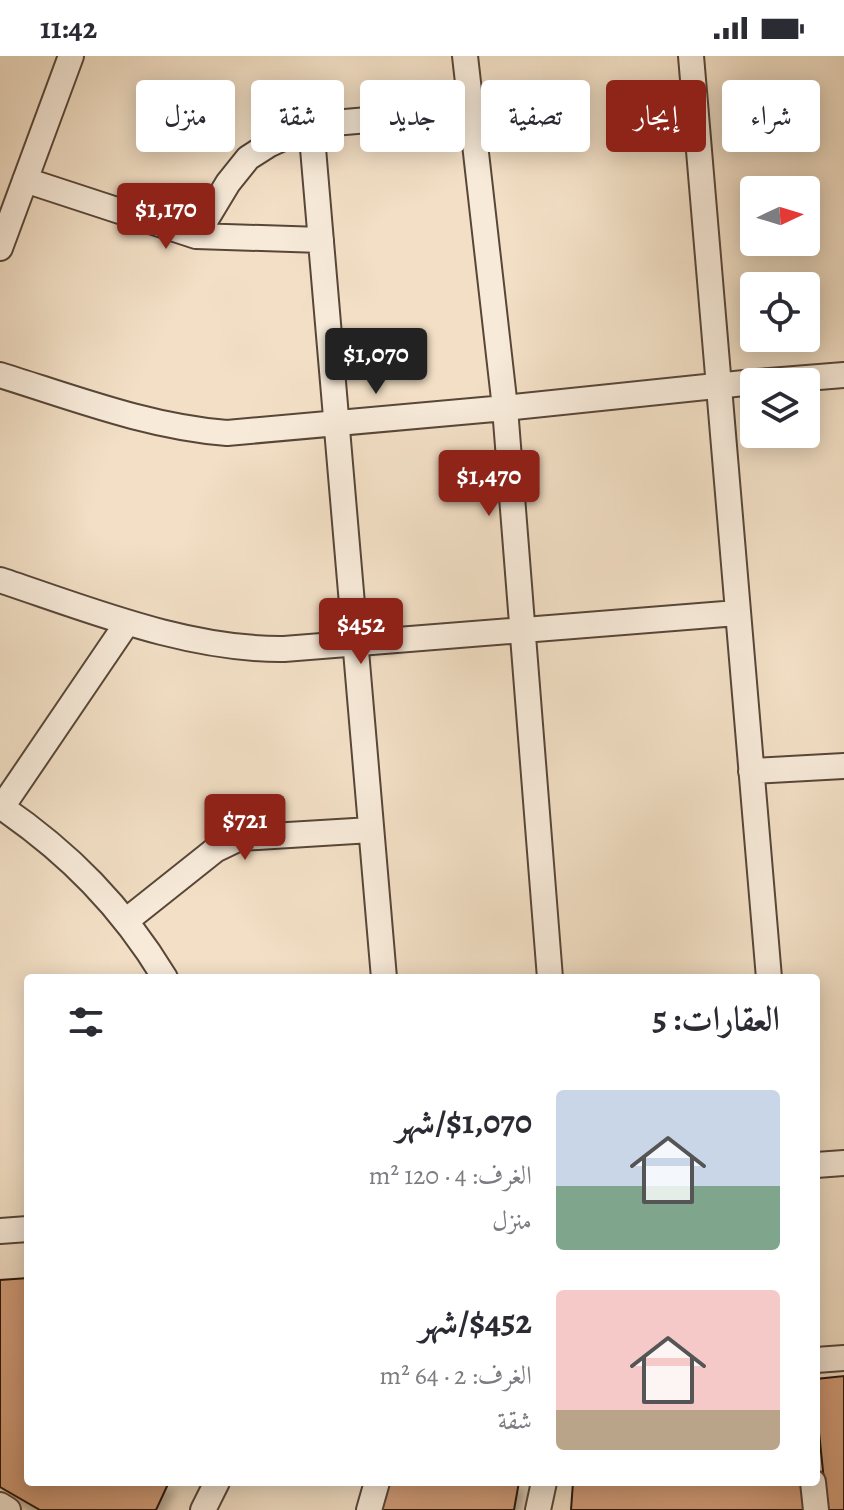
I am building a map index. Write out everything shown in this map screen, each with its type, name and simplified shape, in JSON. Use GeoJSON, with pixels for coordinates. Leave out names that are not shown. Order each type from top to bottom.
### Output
{"type":"FeatureCollection","features":[{"type":"Feature","properties":{"kind":"street"},"geometry":{"type":"LineString","coordinates":[[0,248],[71,56]]}},
{"type":"Feature","properties":{"kind":"street"},"geometry":{"type":"LineString","coordinates":[[465,56],[505,408],[550,974]]}},
{"type":"Feature","properties":{"kind":"street"},"geometry":{"type":"LineString","coordinates":[[691,56],[769,974]]}},
{"type":"Feature","properties":{"kind":"street"},"geometry":{"type":"LineString","coordinates":[[344,122],[470,111]]}},
{"type":"Feature","properties":{"kind":"street"},"geometry":{"type":"LineString","coordinates":[[196,236],[228,183],[248,158],[257,152]]}},
{"type":"Feature","properties":{"kind":"street"},"geometry":{"type":"LineString","coordinates":[[313,152],[384,974]]}},
{"type":"Feature","properties":{"kind":"street"},"geometry":{"type":"LineString","coordinates":[[25,180],[196,236],[321,240]]}},
{"type":"Feature","properties":{"kind":"street"},"geometry":{"type":"LineString","coordinates":[[0,375],[154,422],[197,431],[227,433],[740,383]]}},
{"type":"Feature","properties":{"kind":"street"},"geometry":{"type":"LineString","coordinates":[[820,377],[844,375]]}},
{"type":"Feature","properties":{"kind":"street"},"geometry":{"type":"LineString","coordinates":[[0,580],[127,623],[249,649],[737,613]]}},
{"type":"Feature","properties":{"kind":"street"},"geometry":{"type":"LineString","coordinates":[[127,623],[1,807],[69,859],[127,920],[162,974]]}},
{"type":"Feature","properties":{"kind":"street"},"geometry":{"type":"LineString","coordinates":[[751,771],[844,766]]}},
{"type":"Feature","properties":{"kind":"street"},"geometry":{"type":"LineString","coordinates":[[127,920],[215,850],[240,838],[371,830]]}},
{"type":"Feature","properties":{"kind":"street"},"geometry":{"type":"LineString","coordinates":[[820,1165],[844,1163]]}},
{"type":"Feature","properties":{"kind":"street"},"geometry":{"type":"LineString","coordinates":[[0,1231],[24,1229]]}},
{"type":"Feature","properties":{"kind":"street"},"geometry":{"type":"LineString","coordinates":[[820,1360],[844,1358]]}},
{"type":"Feature","properties":{"kind":"street"},"geometry":{"type":"LineString","coordinates":[[203,1510],[215,1486]]}},
{"type":"Feature","properties":{"kind":"street"},"geometry":{"type":"LineString","coordinates":[[369,1510],[376,1486]]}},
{"type":"Feature","properties":{"kind":"street"},"geometry":{"type":"LineString","coordinates":[[538,1510],[543,1486]]}},
{"type":"Feature","properties":{"kind":"street"},"geometry":{"type":"LineString","coordinates":[[813,1486],[816,1510]]}},
{"type":"Feature","properties":{"kind":"street"},"geometry":{"type":"LineString","coordinates":[[0,1505],[8,1510]]}},
{"type":"Feature","properties":{"kind":"building"},"geometry":{"type":"Polygon","coordinates":[[[24,1278],[24,1486],[167,1486],[156,1510],[40,1510],[0,1487],[0,1280],[24,1278]]]}},
{"type":"Feature","properties":{"kind":"building"},"geometry":{"type":"Polygon","coordinates":[[[844,1376],[844,1510],[827,1510],[820,1442],[820,1379],[844,1376]]]}},
{"type":"Feature","properties":{"kind":"building"},"geometry":{"type":"Polygon","coordinates":[[[387,1486],[518,1486],[514,1510],[381,1510],[387,1486]]]}},
{"type":"Feature","properties":{"kind":"building"},"geometry":{"type":"Polygon","coordinates":[[[573,1486],[805,1486],[808,1510],[571,1510],[573,1486]]]}}]}
